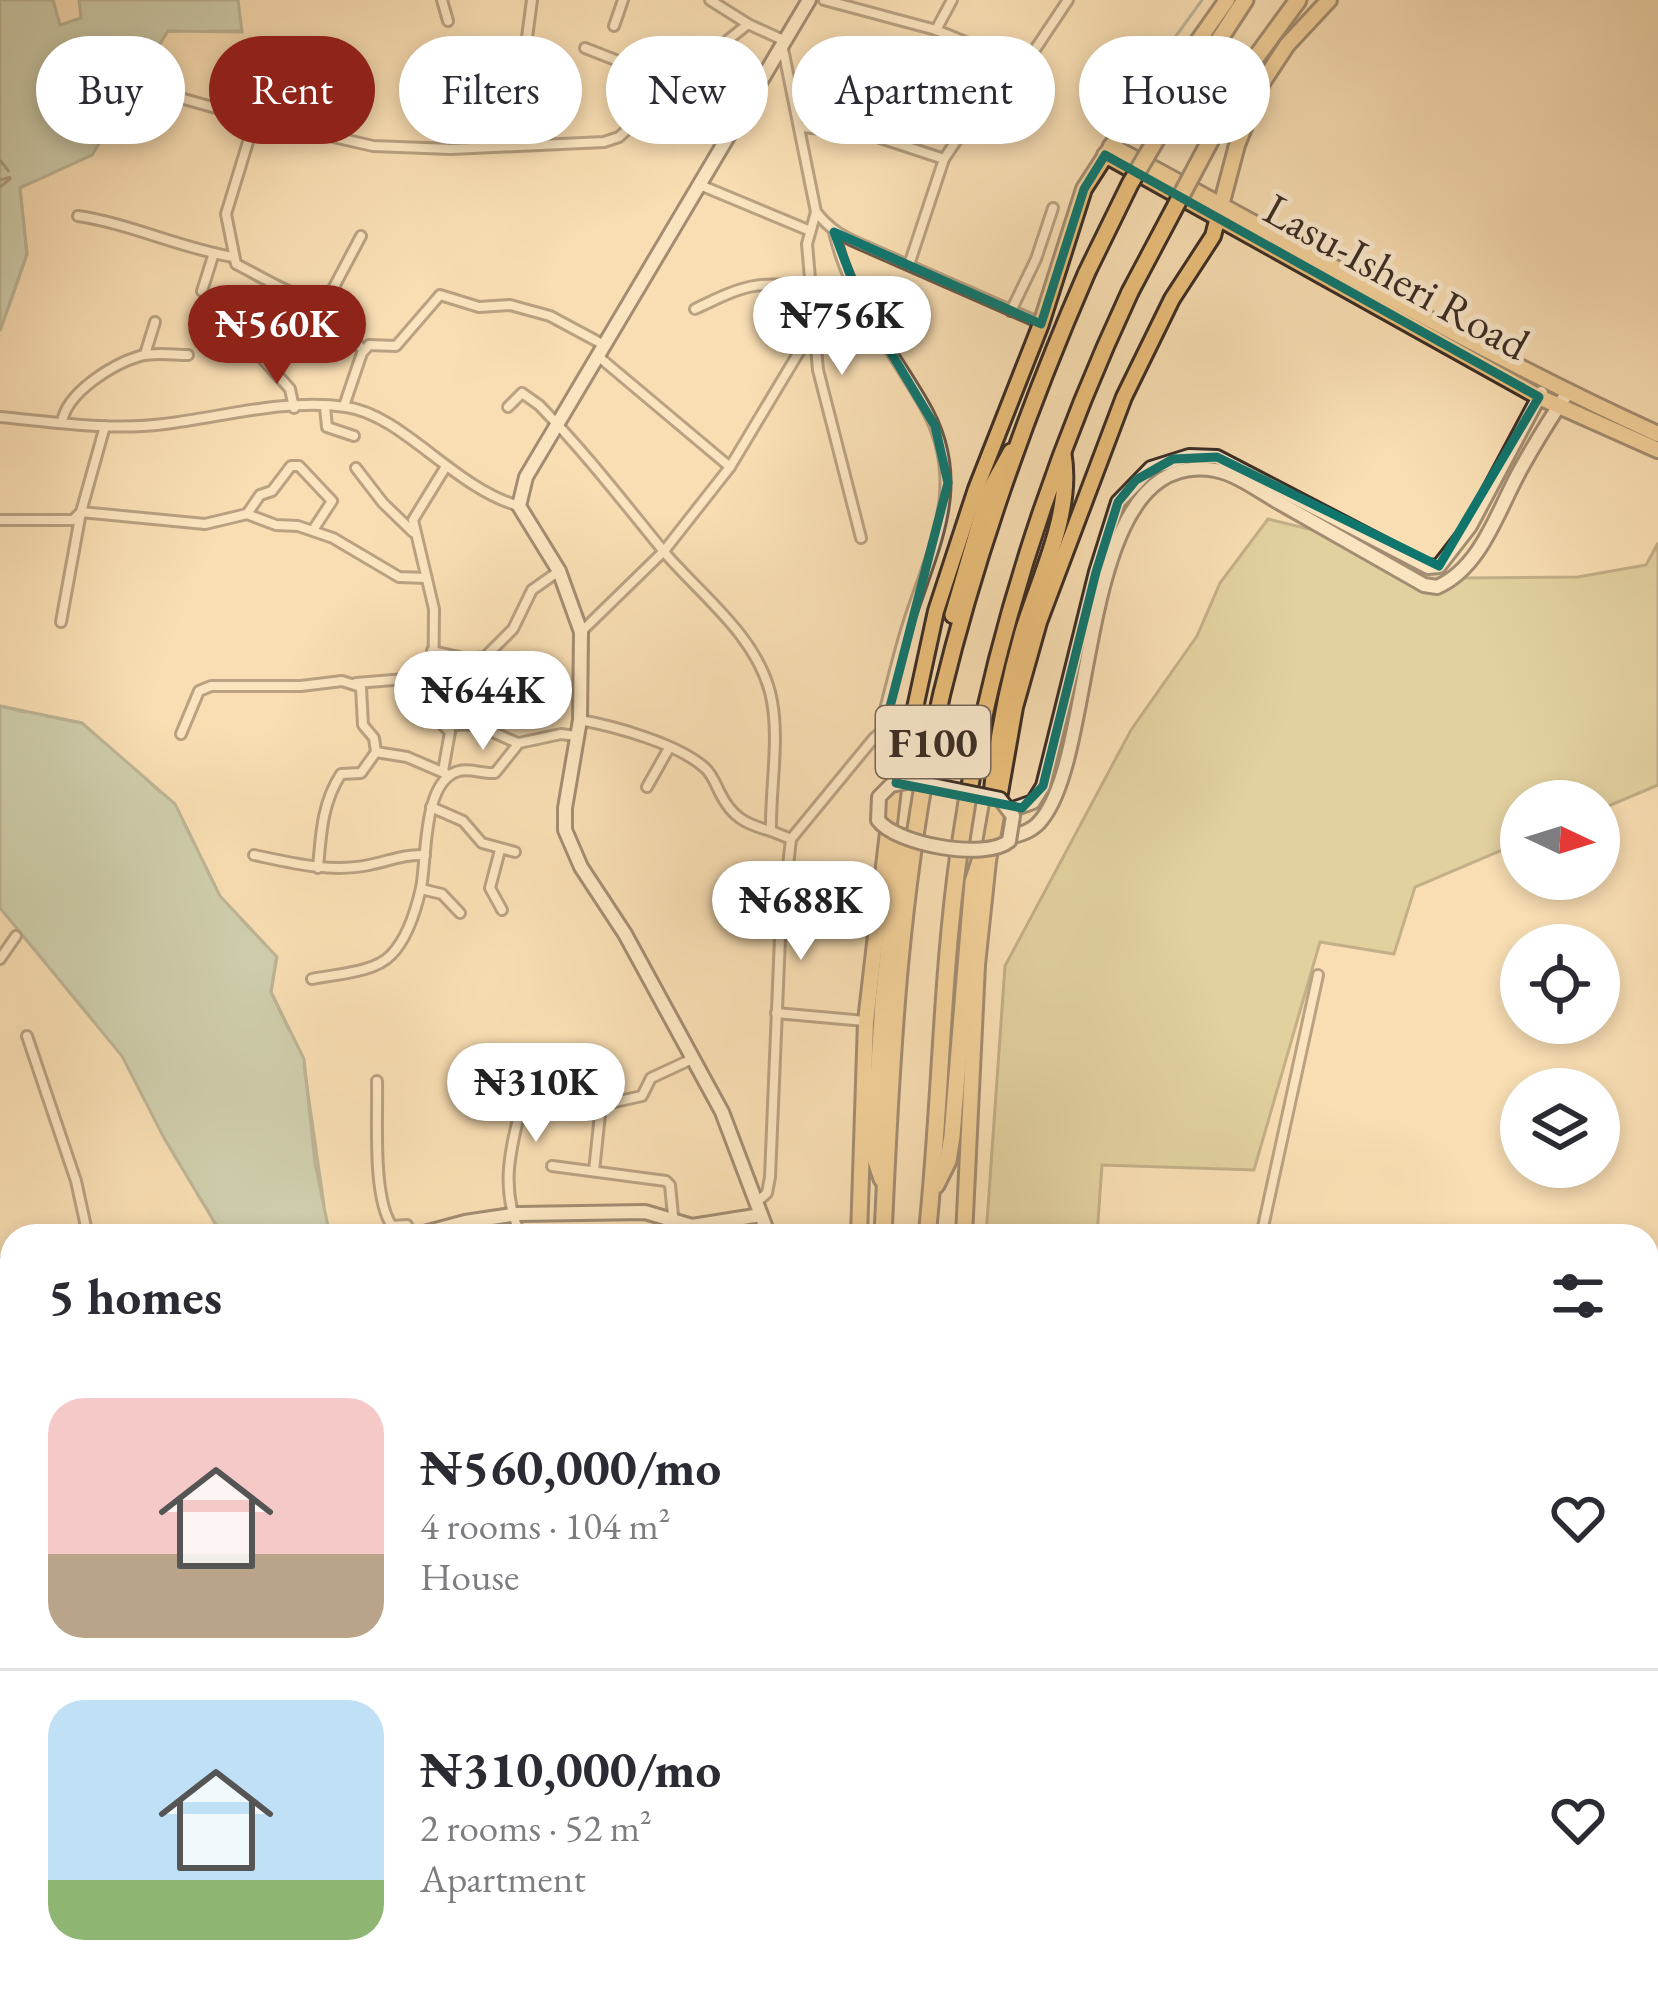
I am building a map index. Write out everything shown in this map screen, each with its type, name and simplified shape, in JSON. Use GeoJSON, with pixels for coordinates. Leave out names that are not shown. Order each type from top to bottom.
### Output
{"type":"FeatureCollection","features":[{"type":"Feature","properties":{"kind":"highway","name":"F100"},"geometry":{"type":"LineString","coordinates":[[883,1224],[894,1018],[924,788],[948,673],[990,524],[1088,272],[1130,184],[1245,0]]}},
{"type":"Feature","properties":{"kind":"highway","name":"F100"},"geometry":{"type":"LineString","coordinates":[[928,1224],[947,980],[969,794],[986,703],[1025,557],[1062,450],[1130,292],[1241,78],[1298,0]]}},
{"type":"Feature","properties":{"kind":"highway"},"geometry":{"type":"LineString","coordinates":[[912,781],[989,492],[1005,458],[1021,440]]}},
{"type":"Feature","properties":{"kind":"highway"},"geometry":{"type":"LineString","coordinates":[[992,795],[1023,635],[1066,493],[1062,450]]}},
{"type":"Feature","properties":{"kind":"highway"},"geometry":{"type":"LineString","coordinates":[[885,1184],[875,1158],[883,1002],[901,837]]}},
{"type":"Feature","properties":{"kind":"highway"},"geometry":{"type":"LineString","coordinates":[[932,1191],[948,1161],[952,1136],[973,882],[983,852]]}},
{"type":"Feature","properties":{"kind":"main road"},"geometry":{"type":"LineString","coordinates":[[764,1224],[722,1112],[625,934],[581,867],[566,830],[565,808],[579,728],[581,632],[559,571],[519,506],[526,477],[809,0]]}},
{"type":"Feature","properties":{"kind":"main road"},"geometry":{"type":"LineString","coordinates":[[859,1224],[866,1021],[893,789],[936,611],[976,489],[1041,324],[1084,189],[1108,151],[1160,95],[1228,0]]}},
{"type":"Feature","properties":{"kind":"main road"},"geometry":{"type":"LineString","coordinates":[[965,1224],[977,965],[991,839],[1015,707],[1045,603],[1124,397],[1172,299],[1210,243],[1241,133],[1262,83],[1287,45],[1329,0]]}},
{"type":"Feature","properties":{"kind":"main road","name":"Lasu-Isheri Road"},"geometry":{"type":"LineString","coordinates":[[1108,151],[1548,382],[1658,434]]}},
{"type":"Feature","properties":{"kind":"main road","name":"Lasu-Isheri Road"},"geometry":{"type":"LineString","coordinates":[[1220,210],[1539,397],[1658,450]]}},
{"type":"Feature","properties":{"kind":"main road"},"geometry":{"type":"LineString","coordinates":[[1011,836],[1010,810],[992,795],[912,781],[891,785],[877,805],[881,825],[901,837],[983,852],[998,850],[1011,836],[1035,827],[1055,796],[1118,502],[1151,468],[1189,456],[1217,457],[1428,567],[1439,566],[1470,526],[1548,382]]}},
{"type":"Feature","properties":{"kind":"main road"},"geometry":{"type":"LineString","coordinates":[[1010,810],[1033,802],[1043,786],[1130,508],[1157,479],[1174,472],[1216,470],[1424,585],[1437,587],[1461,572],[1486,536],[1568,392]]}},
{"type":"Feature","properties":{"kind":"main road"},"geometry":{"type":"LineString","coordinates":[[700,1224],[758,1209]]}},
{"type":"Feature","properties":{"kind":"main road"},"geometry":{"type":"LineString","coordinates":[[457,1224],[512,1215],[645,1212],[687,1224]]}},
{"type":"Feature","properties":{"kind":"street"},"geometry":{"type":"LineString","coordinates":[[442,0],[448,20]]}},
{"type":"Feature","properties":{"kind":"street"},"geometry":{"type":"LineString","coordinates":[[527,36],[532,0]]}},
{"type":"Feature","properties":{"kind":"street"},"geometry":{"type":"LineString","coordinates":[[614,26],[623,0]]}},
{"type":"Feature","properties":{"kind":"street"},"geometry":{"type":"LineString","coordinates":[[710,0],[782,42],[792,87]]}},
{"type":"Feature","properties":{"kind":"street"},"geometry":{"type":"LineString","coordinates":[[824,0],[950,36]]}},
{"type":"Feature","properties":{"kind":"street"},"geometry":{"type":"LineString","coordinates":[[935,30],[952,0]]}},
{"type":"Feature","properties":{"kind":"street"},"geometry":{"type":"LineString","coordinates":[[1043,36],[1068,0]]}},
{"type":"Feature","properties":{"kind":"street"},"geometry":{"type":"LineString","coordinates":[[734,36],[748,24]]}},
{"type":"Feature","properties":{"kind":"street"},"geometry":{"type":"LineString","coordinates":[[585,47],[606,56]]}},
{"type":"Feature","properties":{"kind":"street"},"geometry":{"type":"LineString","coordinates":[[247,144],[226,214],[236,264],[325,304],[337,328],[364,350]]}},
{"type":"Feature","properties":{"kind":"street"},"geometry":{"type":"LineString","coordinates":[[364,144],[451,149],[518,144]]}},
{"type":"Feature","properties":{"kind":"street"},"geometry":{"type":"LineString","coordinates":[[804,144],[817,212],[834,232],[1041,324]]}},
{"type":"Feature","properties":{"kind":"street"},"geometry":{"type":"LineString","coordinates":[[898,144],[944,159]]}},
{"type":"Feature","properties":{"kind":"street"},"geometry":{"type":"LineString","coordinates":[[909,265],[944,159],[954,144]]}},
{"type":"Feature","properties":{"kind":"street"},"geometry":{"type":"LineString","coordinates":[[700,185],[808,230]]}},
{"type":"Feature","properties":{"kind":"street"},"geometry":{"type":"LineString","coordinates":[[1011,310],[1036,259],[1053,208]]}},
{"type":"Feature","properties":{"kind":"street"},"geometry":{"type":"LineString","coordinates":[[817,212],[808,230],[818,370],[861,538]]}},
{"type":"Feature","properties":{"kind":"street"},"geometry":{"type":"LineString","coordinates":[[78,216],[113,221],[148,237],[233,257]]}},
{"type":"Feature","properties":{"kind":"street"},"geometry":{"type":"LineString","coordinates":[[758,1209],[770,1177],[776,1012],[791,839],[884,730],[884,712],[940,527],[947,484],[935,426],[860,301],[842,266],[834,232]]}},
{"type":"Feature","properties":{"kind":"street"},"geometry":{"type":"LineString","coordinates":[[325,304],[361,236]]}},
{"type":"Feature","properties":{"kind":"street"},"geometry":{"type":"LineString","coordinates":[[202,291],[214,254]]}},
{"type":"Feature","properties":{"kind":"street"},"geometry":{"type":"LineString","coordinates":[[695,309],[761,282],[812,288]]}},
{"type":"Feature","properties":{"kind":"street"},"geometry":{"type":"LineString","coordinates":[[288,291],[271,314],[262,359],[290,389],[294,408]]}},
{"type":"Feature","properties":{"kind":"street"},"geometry":{"type":"LineString","coordinates":[[344,406],[364,350],[369,345],[396,346],[440,295],[479,307],[510,305],[550,316],[602,351],[730,467]]}},
{"type":"Feature","properties":{"kind":"street"},"geometry":{"type":"LineString","coordinates":[[145,354],[155,322]]}},
{"type":"Feature","properties":{"kind":"street"},"geometry":{"type":"LineString","coordinates":[[581,632],[664,551],[730,467],[814,327]]}},
{"type":"Feature","properties":{"kind":"street"},"geometry":{"type":"LineString","coordinates":[[62,422],[66,410],[103,374],[145,354],[188,356]]}},
{"type":"Feature","properties":{"kind":"street"},"geometry":{"type":"LineString","coordinates":[[796,361],[818,370]]}},
{"type":"Feature","properties":{"kind":"street"},"geometry":{"type":"LineString","coordinates":[[508,407],[522,393],[557,424],[747,644],[765,675],[773,718],[771,831]]}},
{"type":"Feature","properties":{"kind":"street"},"geometry":{"type":"LineString","coordinates":[[0,417],[105,426],[164,424],[223,412],[344,406],[377,418],[446,468],[519,506]]}},
{"type":"Feature","properties":{"kind":"street"},"geometry":{"type":"LineString","coordinates":[[325,407],[327,427],[354,436]]}},
{"type":"Feature","properties":{"kind":"street"},"geometry":{"type":"LineString","coordinates":[[61,622],[81,512],[105,426]]}},
{"type":"Feature","properties":{"kind":"street"},"geometry":{"type":"LineString","coordinates":[[247,514],[260,494],[272,491],[291,466],[299,466],[332,501],[313,530]]}},
{"type":"Feature","properties":{"kind":"street"},"geometry":{"type":"LineString","coordinates":[[312,979],[378,965],[391,956],[404,936],[421,890],[431,807],[446,773],[450,738],[447,727],[433,715],[434,609],[424,555],[414,533],[356,467]]}},
{"type":"Feature","properties":{"kind":"street"},"geometry":{"type":"LineString","coordinates":[[414,533],[417,509],[446,468]]}},
{"type":"Feature","properties":{"kind":"street"},"geometry":{"type":"LineString","coordinates":[[0,520],[68,523],[81,512],[206,524],[247,514],[276,525],[313,530],[350,547],[388,573],[426,578]]}},
{"type":"Feature","properties":{"kind":"street"},"geometry":{"type":"LineString","coordinates":[[432,651],[468,659],[485,657],[513,629],[532,590],[559,571]]}},
{"type":"Feature","properties":{"kind":"street"},"geometry":{"type":"LineString","coordinates":[[181,734],[199,691],[211,686],[418,678],[433,667]]}},
{"type":"Feature","properties":{"kind":"street"},"geometry":{"type":"LineString","coordinates":[[318,868],[323,813],[332,787],[340,774],[361,773],[376,752],[374,738],[363,725],[363,694],[356,683]]}},
{"type":"Feature","properties":{"kind":"street"},"geometry":{"type":"LineString","coordinates":[[447,727],[480,725],[519,743],[579,728],[621,730],[706,768],[741,822],[791,839]]}},
{"type":"Feature","properties":{"kind":"street"},"geometry":{"type":"LineString","coordinates":[[884,730],[911,726]]}},
{"type":"Feature","properties":{"kind":"street"},"geometry":{"type":"LineString","coordinates":[[376,752],[407,757],[446,773],[464,769],[495,773],[519,743]]}},
{"type":"Feature","properties":{"kind":"street"},"geometry":{"type":"LineString","coordinates":[[647,787],[669,748]]}},
{"type":"Feature","properties":{"kind":"street"},"geometry":{"type":"LineString","coordinates":[[431,807],[463,821],[478,840],[515,852]]}},
{"type":"Feature","properties":{"kind":"street"},"geometry":{"type":"LineString","coordinates":[[500,850],[490,888],[502,910]]}},
{"type":"Feature","properties":{"kind":"street"},"geometry":{"type":"LineString","coordinates":[[254,855],[318,868],[368,866],[402,854],[425,854]]}},
{"type":"Feature","properties":{"kind":"street"},"geometry":{"type":"LineString","coordinates":[[421,890],[442,894],[460,913]]}},
{"type":"Feature","properties":{"kind":"street"},"geometry":{"type":"LineString","coordinates":[[0,959],[16,936]]}},
{"type":"Feature","properties":{"kind":"street"},"geometry":{"type":"LineString","coordinates":[[1264,1224],[1318,975]]}},
{"type":"Feature","properties":{"kind":"street"},"geometry":{"type":"LineString","coordinates":[[776,1012],[866,1021]]}},
{"type":"Feature","properties":{"kind":"street"},"geometry":{"type":"LineString","coordinates":[[27,1036],[70,1162],[85,1224]]}},
{"type":"Feature","properties":{"kind":"street"},"geometry":{"type":"LineString","coordinates":[[594,1171],[601,1106],[642,1096],[650,1078],[693,1058]]}},
{"type":"Feature","properties":{"kind":"street"},"geometry":{"type":"LineString","coordinates":[[516,1224],[507,1200],[508,1168],[528,1077]]}},
{"type":"Feature","properties":{"kind":"street"},"geometry":{"type":"LineString","coordinates":[[377,1081],[379,1163],[390,1224]]}},
{"type":"Feature","properties":{"kind":"street"},"geometry":{"type":"LineString","coordinates":[[552,1166],[666,1181],[674,1224]]}},
{"type":"Feature","properties":{"kind":"highlighted area"},"geometry":{"type":"Polygon","coordinates":[[[1105,155],[1539,397],[1439,566],[1217,457],[1173,459],[1136,480],[1118,502],[1096,572],[1043,786],[1022,808],[896,783],[911,726],[884,730],[948,483],[935,426],[860,301],[834,232],[1041,324],[1084,189],[1105,155]]]}},
{"type":"Feature","properties":{"kind":"shaded area"},"geometry":{"type":"Polygon","coordinates":[[[0,0],[53,0],[60,25],[81,18],[79,0],[238,0],[242,32],[36,36],[36,144],[99,144],[92,155],[20,188],[27,254],[0,331],[0,0]]]}},
{"type":"Feature","properties":{"kind":"shaded area"},"geometry":{"type":"Polygon","coordinates":[[[1268,519],[1370,544],[1457,578],[1578,577],[1646,565],[1658,543],[1658,785],[1620,801],[1620,780],[1500,780],[1500,851],[1415,887],[1394,954],[1320,942],[1254,1170],[1102,1165],[1098,1224],[987,1224],[1005,966],[1131,730],[1197,636],[1220,583],[1268,519]]]}},
{"type":"Feature","properties":{"kind":"shaded area"},"geometry":{"type":"Polygon","coordinates":[[[0,706],[82,723],[175,804],[220,896],[277,957],[271,992],[304,1059],[315,1163],[328,1224],[215,1224],[122,1056],[0,908],[0,706]]]}},
{"type":"Feature","properties":{"kind":"waterway"},"geometry":{"type":"LineString","coordinates":[[1176,36],[1202,0]]}},
{"type":"Feature","properties":{"kind":"waterway"},"geometry":{"type":"LineString","coordinates":[[165,36],[177,31]]}},
{"type":"Feature","properties":{"kind":"waterway"},"geometry":{"type":"LineString","coordinates":[[211,31],[242,31]]}},
{"type":"Feature","properties":{"kind":"waterway"},"geometry":{"type":"LineString","coordinates":[[22,208],[20,188],[25,185]]}},
{"type":"Feature","properties":{"kind":"waterway"},"geometry":{"type":"LineString","coordinates":[[9,306],[27,254],[23,217]]}},
{"type":"Feature","properties":{"kind":"waterway"},"geometry":{"type":"LineString","coordinates":[[0,706],[25,712]]}},
{"type":"Feature","properties":{"kind":"waterway"},"geometry":{"type":"LineString","coordinates":[[46,716],[82,723],[93,733]]}},
{"type":"Feature","properties":{"kind":"waterway"},"geometry":{"type":"LineString","coordinates":[[145,778],[160,792]]}},
{"type":"Feature","properties":{"kind":"waterway"},"geometry":{"type":"LineString","coordinates":[[184,823],[193,841]]}},
{"type":"Feature","properties":{"kind":"waterway"},"geometry":{"type":"LineString","coordinates":[[205,866],[214,884]]}},
{"type":"Feature","properties":{"kind":"waterway"},"geometry":{"type":"LineString","coordinates":[[242,920],[264,943]]}},
{"type":"Feature","properties":{"kind":"waterway"},"geometry":{"type":"LineString","coordinates":[[24,937],[45,962]]}},
{"type":"Feature","properties":{"kind":"waterway"},"geometry":{"type":"LineString","coordinates":[[276,960],[271,992],[289,1030]]}},
{"type":"Feature","properties":{"kind":"waterway"},"geometry":{"type":"LineString","coordinates":[[66,988],[91,1018]]}},
{"type":"Feature","properties":{"kind":"waterway"},"geometry":{"type":"LineString","coordinates":[[304,1066],[324,1205]]}},
{"type":"Feature","properties":{"kind":"waterway"},"geometry":{"type":"LineString","coordinates":[[170,1148],[181,1166]]}},
{"type":"Feature","properties":{"kind":"waterway"},"geometry":{"type":"LineString","coordinates":[[198,1195],[209,1212]]}},
{"type":"Feature","properties":{"kind":"waterway"},"geometry":{"type":"LineString","coordinates":[[213,1220],[216,1224]]}},
{"type":"Feature","properties":{"kind":"ferry route"},"geometry":{"type":"LineString","coordinates":[[0,160],[13,177]]}},
{"type":"Feature","properties":{"kind":"ferry route"},"geometry":{"type":"LineString","coordinates":[[0,180],[11,177]]}},
{"type":"Feature","properties":{"kind":"ferry route"},"geometry":{"type":"LineString","coordinates":[[0,187],[11,178]]}}]}
